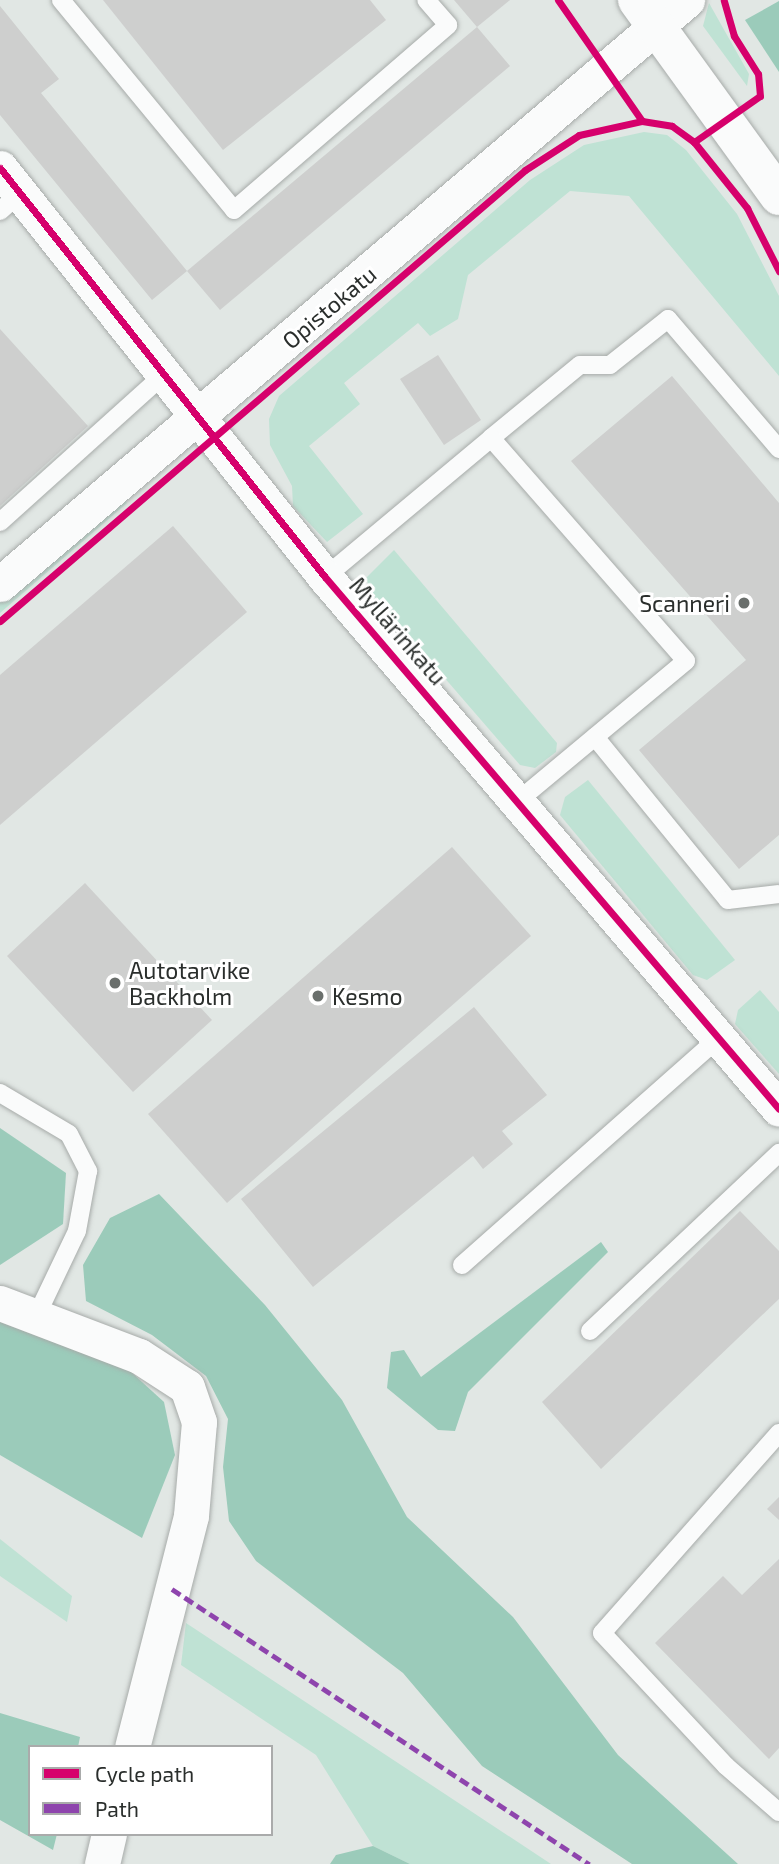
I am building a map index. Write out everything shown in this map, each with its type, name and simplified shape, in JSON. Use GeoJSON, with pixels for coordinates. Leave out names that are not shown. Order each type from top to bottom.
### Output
{"type":"FeatureCollection","features":[{"type":"Feature","properties":{"kind":"main road"},"geometry":{"type":"LineString","coordinates":[[647,14],[779,195]]}},
{"type":"Feature","properties":{"kind":"street","name":"Opistokatu"},"geometry":{"type":"LineString","coordinates":[[0,584],[197,417],[647,14],[687,0]]}},
{"type":"Feature","properties":{"kind":"street","name":"Myllärinkatu"},"geometry":{"type":"LineString","coordinates":[[7,190],[197,417],[325,577],[779,1109]]}},
{"type":"Feature","properties":{"kind":"street"},"geometry":{"type":"LineString","coordinates":[[0,1303],[139,1356],[187,1387],[199,1422],[191,1516],[133,1745]]}},
{"type":"Feature","properties":{"kind":"street"},"geometry":{"type":"LineString","coordinates":[[102,1864],[109,1836]]}},
{"type":"Feature","properties":{"kind":"lane"},"geometry":{"type":"LineString","coordinates":[[61,0],[234,211],[447,25],[426,0]]}},
{"type":"Feature","properties":{"kind":"lane"},"geometry":{"type":"LineString","coordinates":[[325,577],[580,365],[610,365],[668,319],[779,449]]}},
{"type":"Feature","properties":{"kind":"lane"},"geometry":{"type":"LineString","coordinates":[[0,522],[162,376]]}},
{"type":"Feature","properties":{"kind":"lane"},"geometry":{"type":"LineString","coordinates":[[491,438],[686,661],[517,801]]}},
{"type":"Feature","properties":{"kind":"lane"},"geometry":{"type":"LineString","coordinates":[[595,737],[728,900],[779,894]]}},
{"type":"Feature","properties":{"kind":"lane"},"geometry":{"type":"LineString","coordinates":[[462,1265],[719,1038]]}},
{"type":"Feature","properties":{"kind":"lane"},"geometry":{"type":"LineString","coordinates":[[0,1093],[69,1134],[88,1171],[77,1231],[36,1317]]}},
{"type":"Feature","properties":{"kind":"lane"},"geometry":{"type":"LineString","coordinates":[[590,1331],[779,1153]]}},
{"type":"Feature","properties":{"kind":"lane"},"geometry":{"type":"LineString","coordinates":[[779,1433],[602,1633],[726,1766],[779,1812]]}},
{"type":"Feature","properties":{"kind":"green space"},"geometry":{"type":"Polygon","coordinates":[[[779,1],[779,72],[745,20],[779,1]]]}},
{"type":"Feature","properties":{"kind":"green space"},"geometry":{"type":"Polygon","coordinates":[[[709,3],[749,74],[747,86],[703,26],[709,3]]]}},
{"type":"Feature","properties":{"kind":"green space"},"geometry":{"type":"Polygon","coordinates":[[[644,132],[667,135],[686,150],[737,214],[779,296],[779,376],[629,196],[570,191],[468,275],[458,319],[430,336],[418,323],[344,383],[360,404],[309,446],[363,514],[327,542],[293,506],[292,486],[270,445],[269,419],[279,396],[530,180],[584,145],[644,132]]]}},
{"type":"Feature","properties":{"kind":"green space"},"geometry":{"type":"Polygon","coordinates":[[[121,495],[127,503],[0,613],[0,600],[121,495]]]}},
{"type":"Feature","properties":{"kind":"green space"},"geometry":{"type":"Polygon","coordinates":[[[394,550],[557,743],[556,752],[535,768],[520,765],[372,594],[366,578],[394,550]]]}},
{"type":"Feature","properties":{"kind":"green space"},"geometry":{"type":"Polygon","coordinates":[[[588,780],[735,960],[707,980],[693,975],[560,815],[565,797],[588,780]]]}},
{"type":"Feature","properties":{"kind":"green space"},"geometry":{"type":"Polygon","coordinates":[[[760,990],[779,1012],[779,1074],[735,1024],[738,1010],[760,990]]]}},
{"type":"Feature","properties":{"kind":"green space"},"geometry":{"type":"Polygon","coordinates":[[[0,1128],[66,1173],[63,1224],[0,1265],[0,1128]]]}},
{"type":"Feature","properties":{"kind":"green space"},"geometry":{"type":"Polygon","coordinates":[[[159,1194],[265,1305],[342,1400],[407,1517],[513,1617],[618,1755],[738,1864],[632,1864],[482,1766],[403,1673],[256,1561],[229,1521],[223,1467],[228,1419],[206,1376],[152,1335],[86,1301],[83,1265],[110,1218],[159,1194]]]}},
{"type":"Feature","properties":{"kind":"green space"},"geometry":{"type":"Polygon","coordinates":[[[601,1242],[608,1252],[468,1392],[455,1431],[438,1430],[387,1388],[391,1352],[404,1350],[421,1377],[601,1242]]]}},
{"type":"Feature","properties":{"kind":"green space"},"geometry":{"type":"Polygon","coordinates":[[[0,1322],[130,1371],[164,1402],[175,1455],[142,1538],[0,1455],[0,1322]]]}},
{"type":"Feature","properties":{"kind":"green space"},"geometry":{"type":"Polygon","coordinates":[[[0,1539],[72,1596],[67,1622],[0,1576],[0,1539]]]}},
{"type":"Feature","properties":{"kind":"green space"},"geometry":{"type":"Polygon","coordinates":[[[186,1623],[551,1864],[410,1864],[373,1846],[316,1755],[181,1665],[186,1623]]]}},
{"type":"Feature","properties":{"kind":"green space"},"geometry":{"type":"Polygon","coordinates":[[[0,1713],[80,1737],[78,1745],[28,1745],[28,1836],[0,1820],[0,1713]]]}},
{"type":"Feature","properties":{"kind":"green space"},"geometry":{"type":"Polygon","coordinates":[[[28,1836],[56,1836],[53,1850],[28,1836]]]}},
{"type":"Feature","properties":{"kind":"green space"},"geometry":{"type":"Polygon","coordinates":[[[373,1846],[410,1864],[330,1864],[336,1855],[373,1846]]]}},
{"type":"Feature","properties":{"kind":"building"},"geometry":{"type":"Polygon","coordinates":[[[103,0],[370,0],[386,20],[223,150],[103,0]]]}},
{"type":"Feature","properties":{"kind":"building"},"geometry":{"type":"Polygon","coordinates":[[[454,0],[510,0],[477,27],[454,0]]]}},
{"type":"Feature","properties":{"kind":"building"},"geometry":{"type":"Polygon","coordinates":[[[0,6],[59,79],[41,93],[187,271],[152,300],[0,115],[0,6]]]}},
{"type":"Feature","properties":{"kind":"building"},"geometry":{"type":"Polygon","coordinates":[[[477,27],[510,66],[220,310],[187,271],[477,27]]]}},
{"type":"Feature","properties":{"kind":"building"},"geometry":{"type":"Polygon","coordinates":[[[0,329],[88,426],[0,506],[0,329]]]}},
{"type":"Feature","properties":{"kind":"building"},"geometry":{"type":"Polygon","coordinates":[[[438,355],[481,420],[444,445],[400,379],[438,355]]]}},
{"type":"Feature","properties":{"kind":"building"},"geometry":{"type":"Polygon","coordinates":[[[672,376],[779,503],[779,835],[739,869],[639,750],[746,660],[571,461],[672,376]]]}},
{"type":"Feature","properties":{"kind":"building"},"geometry":{"type":"Polygon","coordinates":[[[173,526],[247,612],[0,825],[0,675],[173,526]]]}},
{"type":"Feature","properties":{"kind":"building"},"geometry":{"type":"Polygon","coordinates":[[[452,847],[531,936],[227,1203],[148,1114],[452,847]]]}},
{"type":"Feature","properties":{"kind":"building"},"geometry":{"type":"Polygon","coordinates":[[[85,883],[212,1020],[133,1092],[7,956],[85,883]]]}},
{"type":"Feature","properties":{"kind":"building"},"geometry":{"type":"Polygon","coordinates":[[[474,1007],[547,1095],[502,1131],[513,1144],[483,1169],[473,1156],[313,1287],[241,1199],[474,1007]]]}},
{"type":"Feature","properties":{"kind":"building"},"geometry":{"type":"Polygon","coordinates":[[[740,1211],[779,1251],[779,1299],[601,1469],[542,1402],[740,1211]]]}},
{"type":"Feature","properties":{"kind":"building"},"geometry":{"type":"Polygon","coordinates":[[[779,1497],[779,1520],[767,1509],[779,1497]]]}},
{"type":"Feature","properties":{"kind":"building"},"geometry":{"type":"Polygon","coordinates":[[[779,1559],[779,1748],[769,1759],[655,1643],[723,1576],[742,1595],[779,1559]]]}},
{"type":"Feature","properties":{"kind":"marked path"},"geometry":{"type":"LineString","coordinates":[[172,1589],[589,1864]]}},
{"type":"Feature","properties":{"kind":"cycle path"},"geometry":{"type":"LineString","coordinates":[[558,0],[642,121],[672,126],[694,142],[747,208],[779,271]]}},
{"type":"Feature","properties":{"kind":"cycle path"},"geometry":{"type":"LineString","coordinates":[[694,142],[760,96],[758,74],[734,36],[724,0]]}},
{"type":"Feature","properties":{"kind":"cycle path"},"geometry":{"type":"LineString","coordinates":[[0,621],[525,170],[579,135],[642,121]]}},
{"type":"Feature","properties":{"kind":"cycle path"},"geometry":{"type":"LineString","coordinates":[[0,168],[325,577],[779,1109]]}},
{"type":"Feature","properties":{"kind":"place","name":"Scanneri"},"geometry":{"type":"Point","coordinates":[744,603]}},
{"type":"Feature","properties":{"kind":"place","name":"Autotarvike Backholm"},"geometry":{"type":"Point","coordinates":[115,983]}},
{"type":"Feature","properties":{"kind":"place","name":"Kesmo"},"geometry":{"type":"Point","coordinates":[318,996]}}]}
